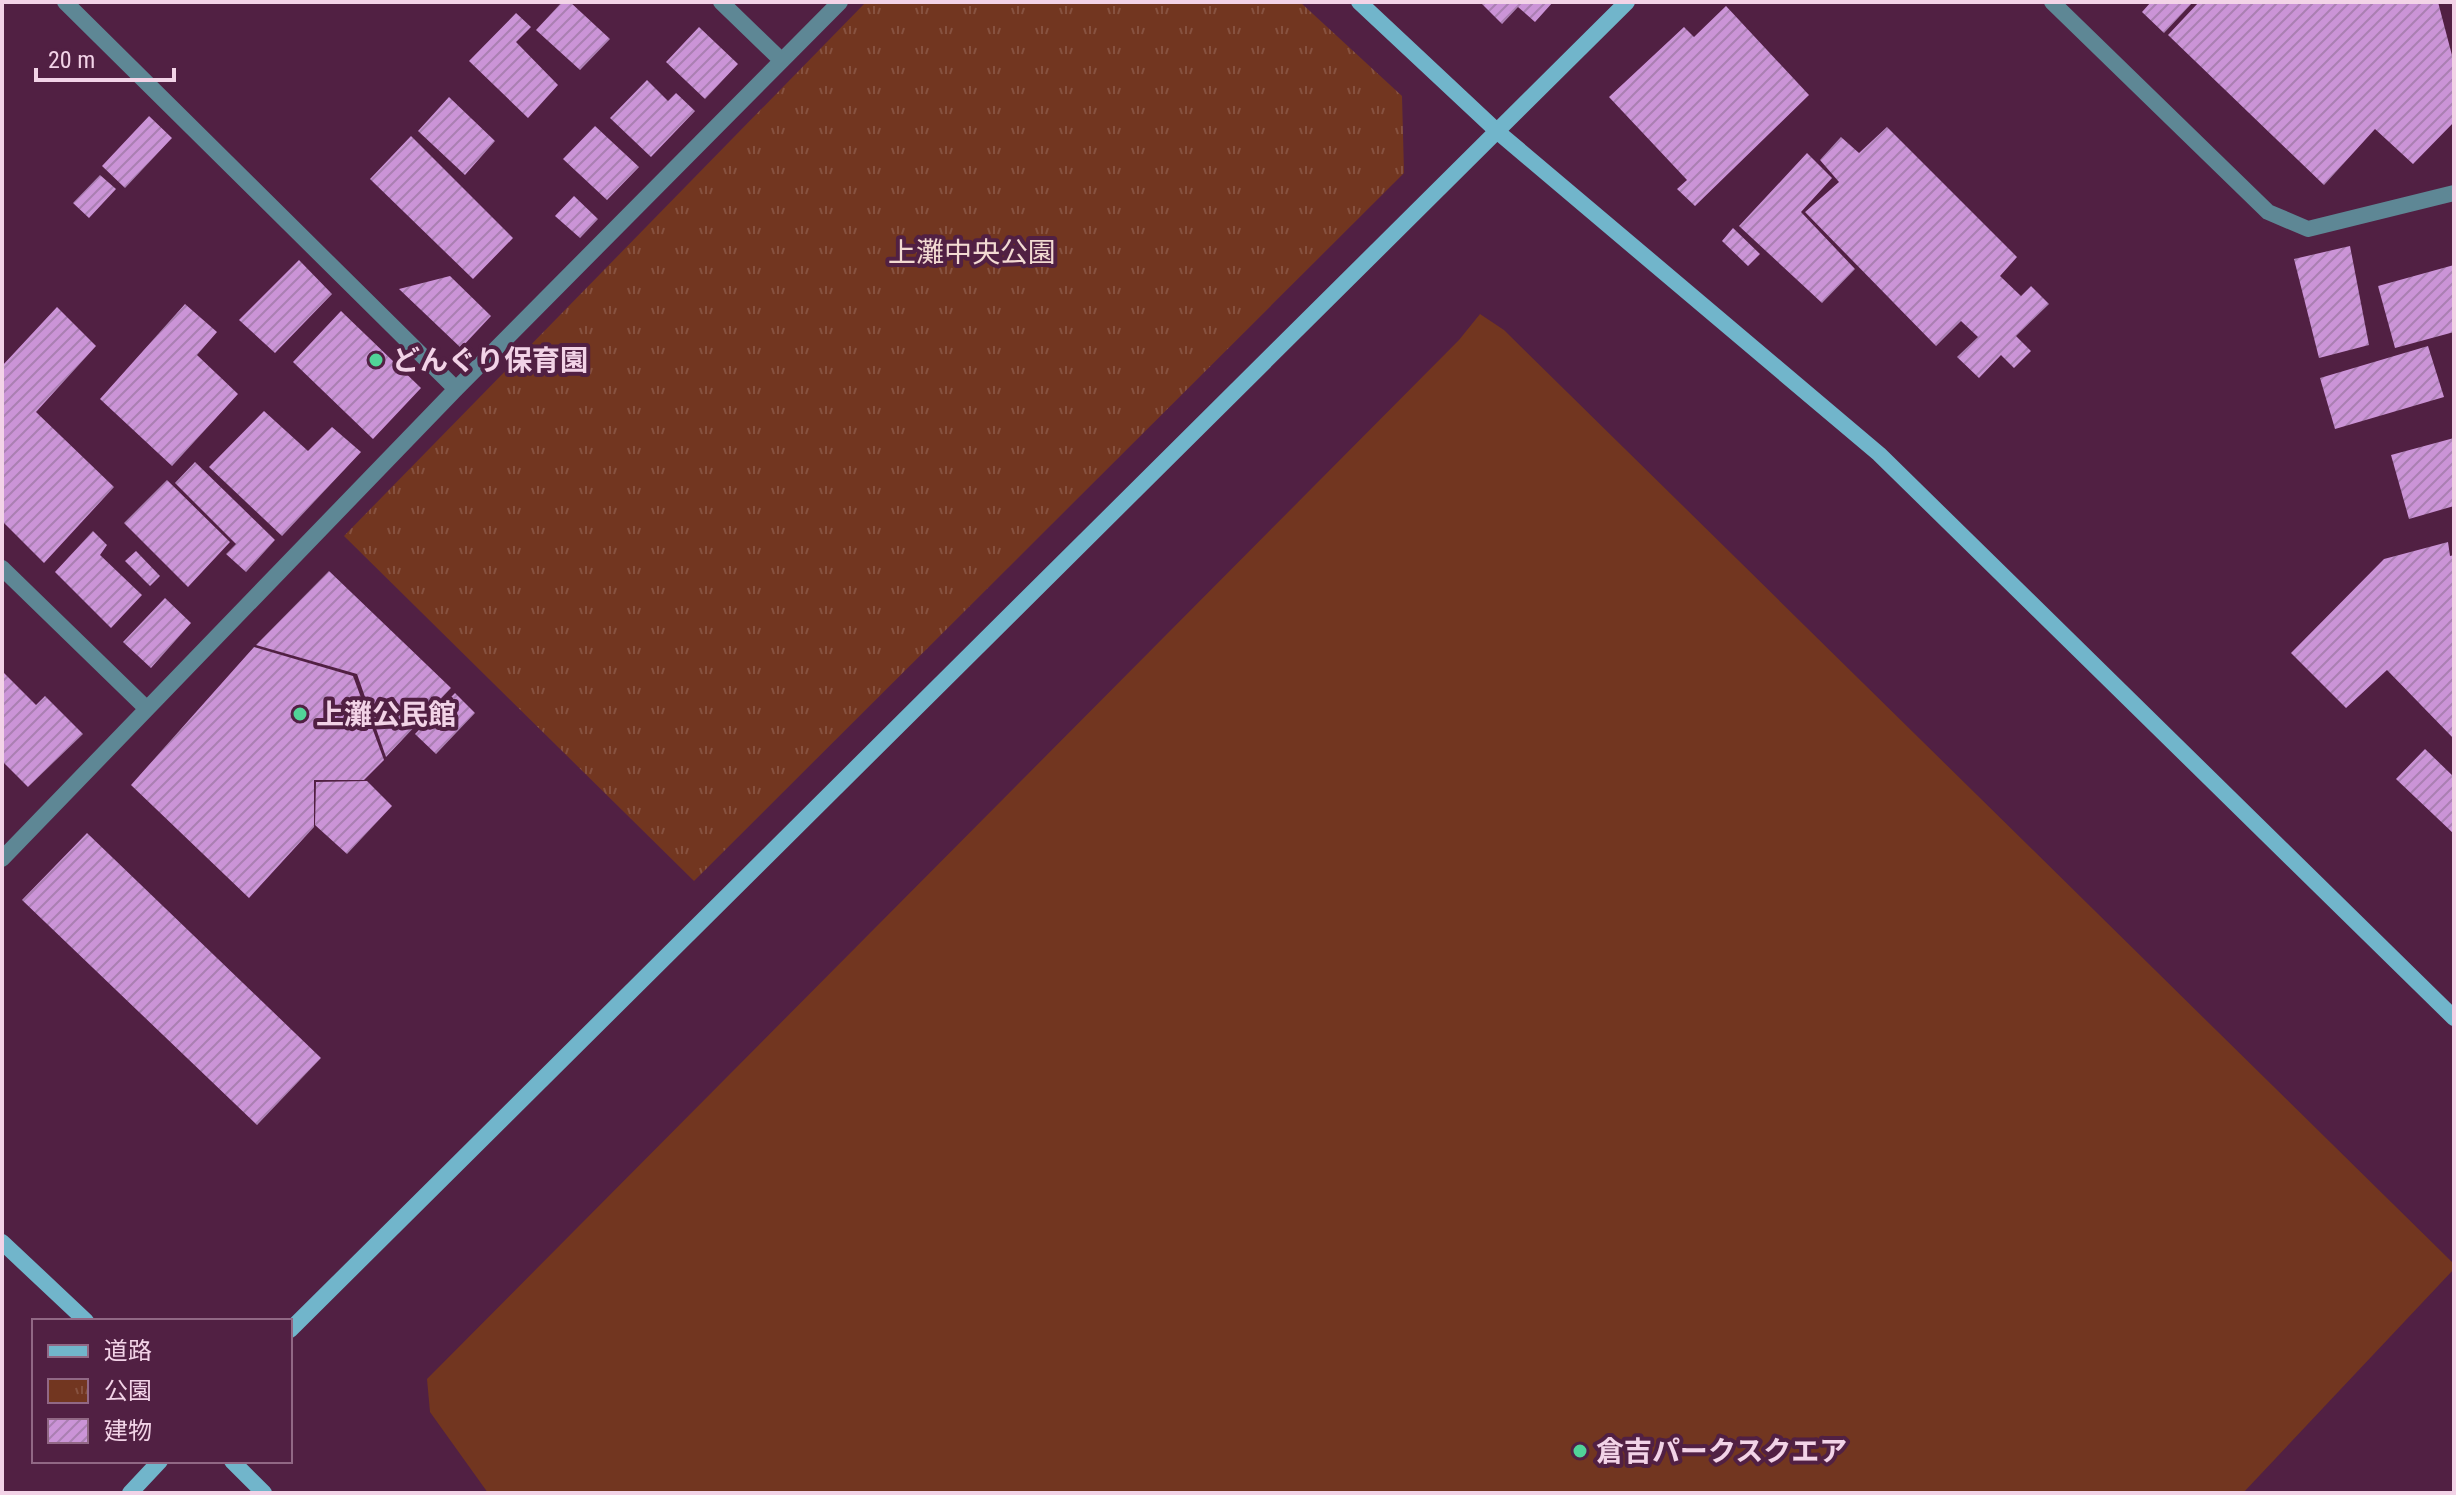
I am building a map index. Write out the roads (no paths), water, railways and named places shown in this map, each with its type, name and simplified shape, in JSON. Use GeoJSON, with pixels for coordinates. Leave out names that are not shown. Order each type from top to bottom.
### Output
{"type":"FeatureCollection","features":[{"type":"Feature","properties":{"kind":"street"},"geometry":{"type":"LineString","coordinates":[[65,2],[456,389]]}},
{"type":"Feature","properties":{"kind":"street"},"geometry":{"type":"LineString","coordinates":[[721,2],[781,60]]}},
{"type":"Feature","properties":{"kind":"street"},"geometry":{"type":"LineString","coordinates":[[2,859],[456,389],[840,2]]}},
{"type":"Feature","properties":{"kind":"street"},"geometry":{"type":"LineString","coordinates":[[1359,2],[1499,133],[1879,454],[2454,1018]]}},
{"type":"Feature","properties":{"kind":"street"},"geometry":{"type":"LineString","coordinates":[[292,1328],[1499,133],[1627,2]]}},
{"type":"Feature","properties":{"kind":"street"},"geometry":{"type":"LineString","coordinates":[[2052,2],[2268,212],[2308,229],[2454,193]]}},
{"type":"Feature","properties":{"kind":"street"},"geometry":{"type":"LineString","coordinates":[[2,568],[146,708]]}},
{"type":"Feature","properties":{"kind":"street"},"geometry":{"type":"LineString","coordinates":[[2,1242],[84,1319]]}},
{"type":"Feature","properties":{"kind":"street"},"geometry":{"type":"LineString","coordinates":[[130,1493],[158,1463]]}},
{"type":"Feature","properties":{"kind":"street"},"geometry":{"type":"LineString","coordinates":[[234,1463],[264,1493]]}},
{"type":"Feature","properties":{"kind":"place","name":"どんぐり保育園"},"geometry":{"type":"Point","coordinates":[376,360]}},
{"type":"Feature","properties":{"kind":"place","name":"上灘公民館"},"geometry":{"type":"Point","coordinates":[300,714]}},
{"type":"Feature","properties":{"kind":"place","name":"倉吉パークスクエア"},"geometry":{"type":"Point","coordinates":[1580,1451]}},
{"type":"Feature","properties":{"kind":"park label","name":"上灘中央公園"},"geometry":{"type":"Point","coordinates":[972,252]}}]}
